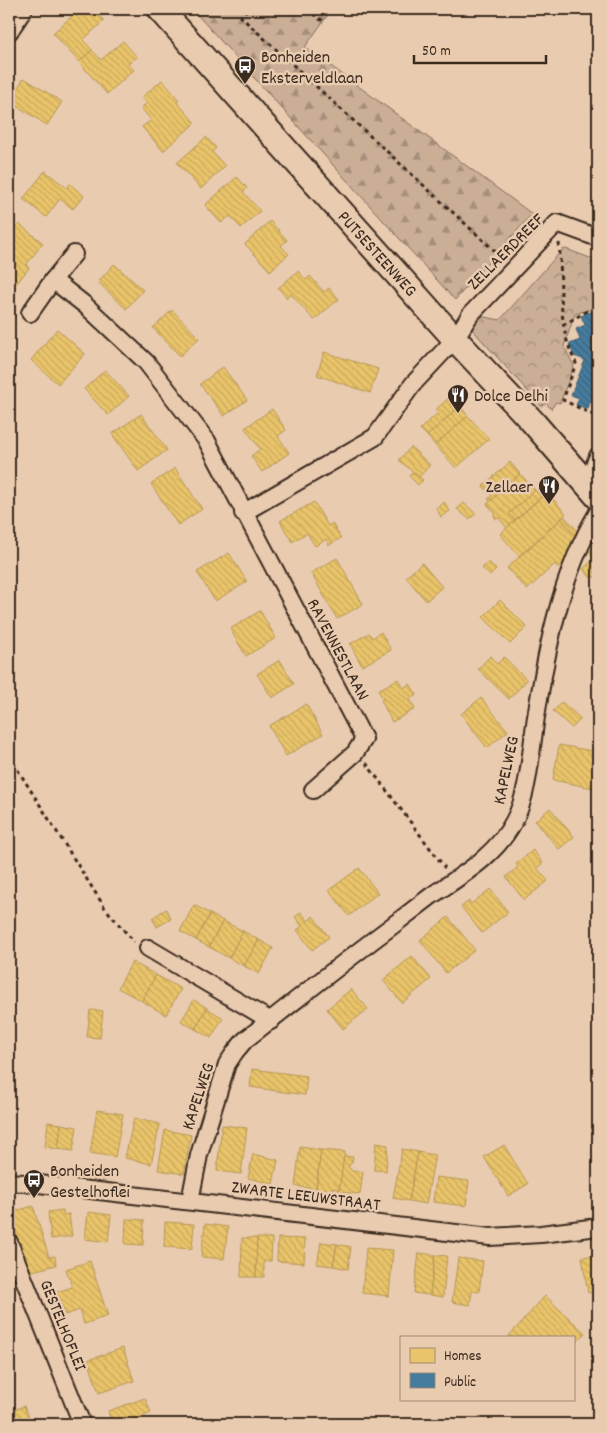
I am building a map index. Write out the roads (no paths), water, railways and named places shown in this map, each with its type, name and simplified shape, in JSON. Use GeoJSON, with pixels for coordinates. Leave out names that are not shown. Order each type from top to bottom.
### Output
{"type":"FeatureCollection","features":[{"type":"Feature","properties":{"kind":"main road","name":"PUTSESTEENWEG"},"geometry":{"type":"LineString","coordinates":[[160,9],[593,491]]}},
{"type":"Feature","properties":{"kind":"street"},"geometry":{"type":"LineString","coordinates":[[9,32],[24,9]]}},
{"type":"Feature","properties":{"kind":"street","name":"ZELLAERDREEF"},"geometry":{"type":"LineString","coordinates":[[455,339],[470,315],[557,223],[598,238]]}},
{"type":"Feature","properties":{"kind":"street"},"geometry":{"type":"LineString","coordinates":[[30,313],[74,254]]}},
{"type":"Feature","properties":{"kind":"street","name":"RAVENNESTLAAN"},"geometry":{"type":"LineString","coordinates":[[53,280],[85,305],[146,362],[207,441],[364,738],[357,750],[313,790]]}},
{"type":"Feature","properties":{"kind":"street"},"geometry":{"type":"LineString","coordinates":[[244,513],[375,437],[413,384],[455,339]]}},
{"type":"Feature","properties":{"kind":"street"},"geometry":{"type":"LineString","coordinates":[[593,491],[598,456]]}},
{"type":"Feature","properties":{"kind":"street","name":"KAPELWEG"},"geometry":{"type":"LineString","coordinates":[[190,1201],[199,1155],[227,1064],[235,1052],[246,1040],[356,953],[428,898],[474,867],[492,851],[515,820],[526,779],[541,688],[560,601],[577,552],[598,512]]}},
{"type":"Feature","properties":{"kind":"street"},"geometry":{"type":"LineString","coordinates":[[148,948],[271,1020]]}},
{"type":"Feature","properties":{"kind":"street","name":"ZWARTE LEEUWSTRAAT"},"geometry":{"type":"LineString","coordinates":[[9,1182],[190,1201],[490,1237],[540,1234],[598,1227]]}},
{"type":"Feature","properties":{"kind":"street","name":"GESTELHOFLEI"},"geometry":{"type":"LineString","coordinates":[[9,1242],[82,1424]]}},
{"type":"Feature","properties":{"kind":"place","name":"Bonheiden Eksterveldlaan"},"geometry":{"type":"Point","coordinates":[245,85]}},
{"type":"Feature","properties":{"kind":"place","name":"Dolce Delhi"},"geometry":{"type":"Point","coordinates":[458,414]}},
{"type":"Feature","properties":{"kind":"place","name":"Zellaer"},"geometry":{"type":"Point","coordinates":[549,505]}},
{"type":"Feature","properties":{"kind":"place","name":"Bonheiden Gestelhoflei"},"geometry":{"type":"Point","coordinates":[34,1199]}}]}
